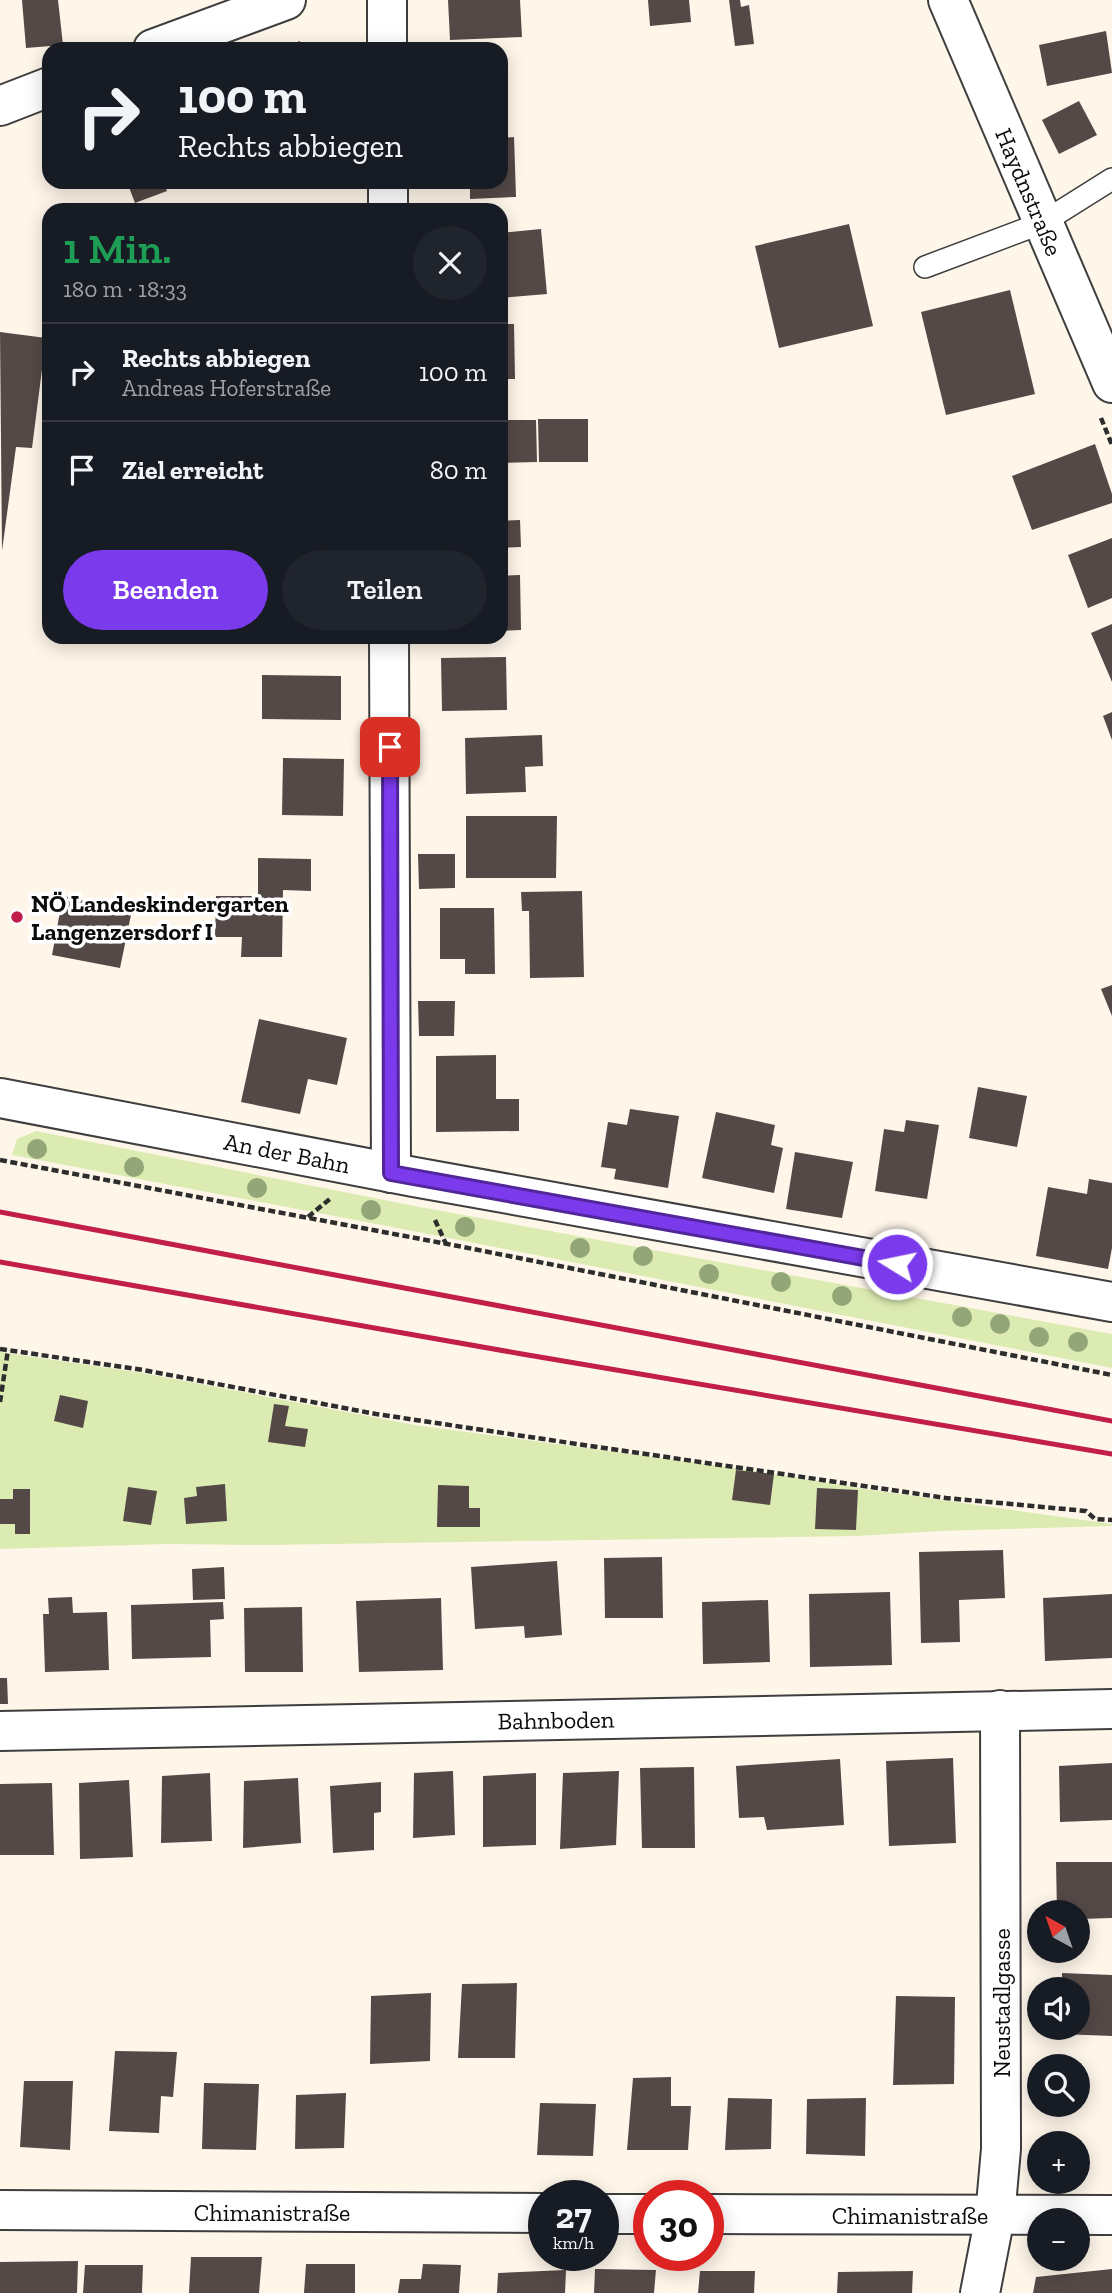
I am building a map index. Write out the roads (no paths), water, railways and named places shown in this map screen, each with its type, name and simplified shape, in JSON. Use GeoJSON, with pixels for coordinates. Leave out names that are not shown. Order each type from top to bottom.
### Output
{"type":"FeatureCollection","features":[{"type":"Feature","properties":{"kind":"street"},"geometry":{"type":"LineString","coordinates":[[172,42],[286,0]]}},
{"type":"Feature","properties":{"kind":"street"},"geometry":{"type":"LineString","coordinates":[[387,0],[387,42]]}},
{"type":"Feature","properties":{"kind":"street","name":"Haydnstraße"},"geometry":{"type":"LineString","coordinates":[[948,0],[1112,383]]}},
{"type":"Feature","properties":{"kind":"street"},"geometry":{"type":"LineString","coordinates":[[0,106],[42,91]]}},
{"type":"Feature","properties":{"kind":"street"},"geometry":{"type":"LineString","coordinates":[[389,644],[391,1173]]}},
{"type":"Feature","properties":{"kind":"street","name":"An der Bahn"},"geometry":{"type":"LineString","coordinates":[[0,1098],[391,1173],[1112,1302]]}},
{"type":"Feature","properties":{"kind":"street","name":"Bahnboden"},"geometry":{"type":"LineString","coordinates":[[0,1731],[1112,1709]]}},
{"type":"Feature","properties":{"kind":"street","name":"Neustadlgasse"},"geometry":{"type":"LineString","coordinates":[[980,2293],[995,2216],[1001,2149],[1000,1710]]}},
{"type":"Feature","properties":{"kind":"street","name":"Chimanistraße"},"geometry":{"type":"LineString","coordinates":[[0,2210],[528,2213]]}},
{"type":"Feature","properties":{"kind":"street","name":"Chimanistraße"},"geometry":{"type":"LineString","coordinates":[[724,2214],[1112,2215]]}},
{"type":"Feature","properties":{"kind":"lane"},"geometry":{"type":"LineString","coordinates":[[925,267],[1042,223],[1112,178]]}},
{"type":"Feature","properties":{"kind":"railway"},"geometry":{"type":"LineString","coordinates":[[0,1212],[1112,1421]]}},
{"type":"Feature","properties":{"kind":"railway"},"geometry":{"type":"LineString","coordinates":[[0,1262],[1112,1454]]}},
{"type":"Feature","properties":{"kind":"place","name":"NÖ Landeskindergarten Langenzersdorf I"},"geometry":{"type":"Point","coordinates":[17,917]}}]}
